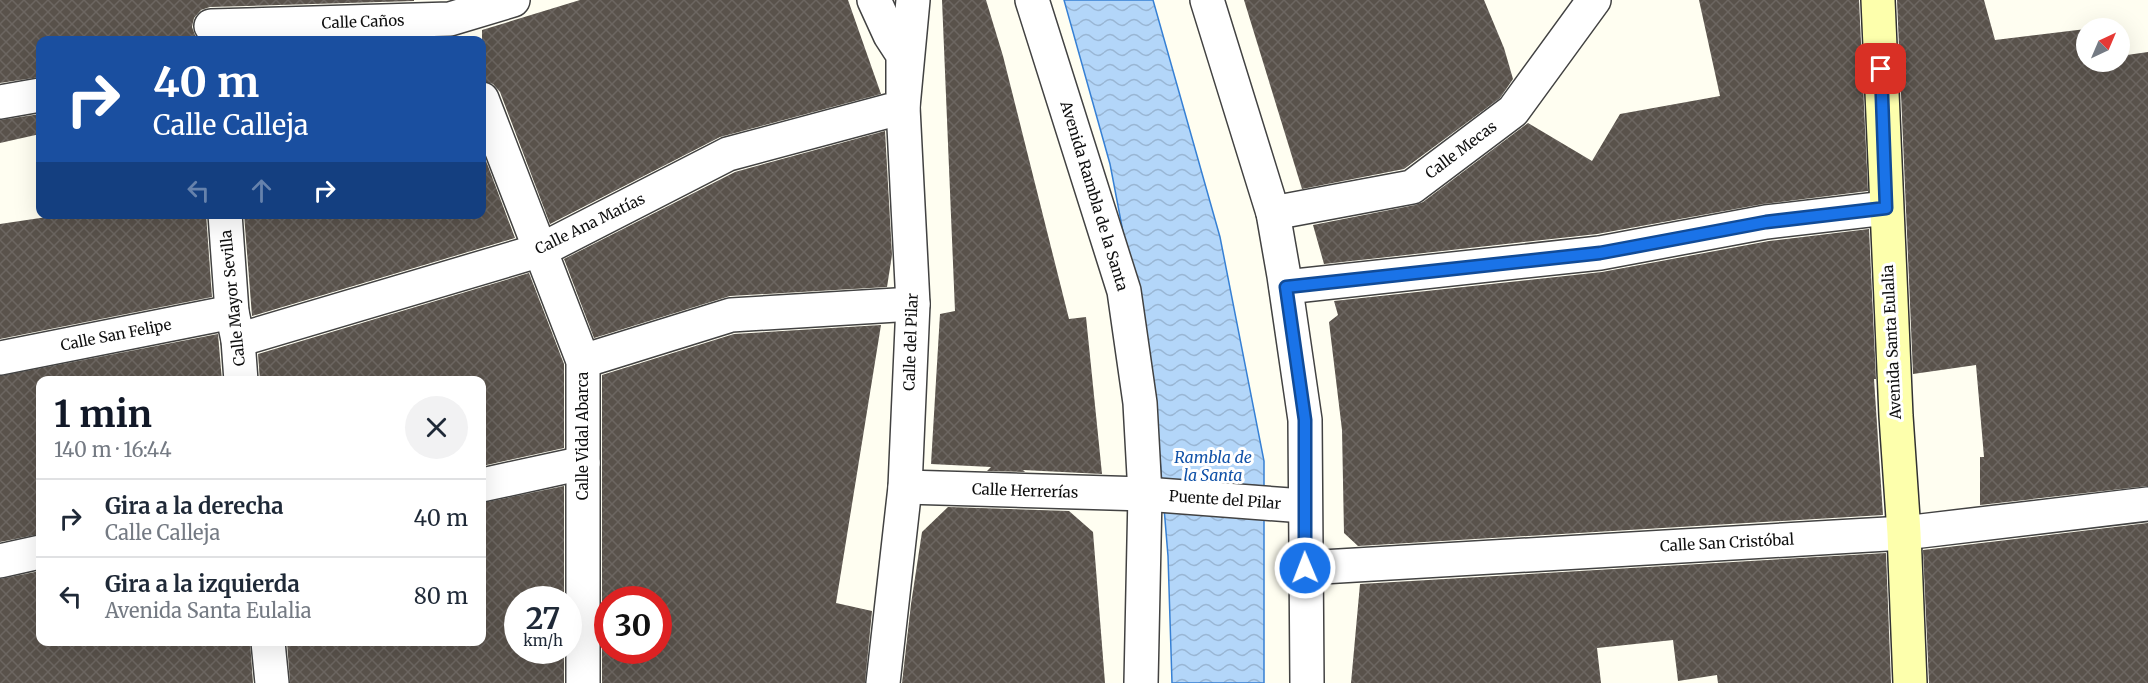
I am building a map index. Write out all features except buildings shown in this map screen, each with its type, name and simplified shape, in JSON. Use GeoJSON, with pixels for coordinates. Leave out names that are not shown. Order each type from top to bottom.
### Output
{"type":"FeatureCollection","features":[{"type":"Feature","properties":{"kind":"street","name":"Calle Caños"},"geometry":{"type":"LineString","coordinates":[[210,29],[454,30],[513,0]]}},
{"type":"Feature","properties":{"kind":"street"},"geometry":{"type":"LineString","coordinates":[[874,0],[890,35],[903,55],[903,107]]}},
{"type":"Feature","properties":{"kind":"street","name":"Calle del Pilar"},"geometry":{"type":"LineString","coordinates":[[883,683],[905,487],[913,304],[903,107],[913,0]]}},
{"type":"Feature","properties":{"kind":"street","name":"Avenida Rambla de la Santa"},"geometry":{"type":"LineString","coordinates":[[1032,0],[1124,291],[1140,402],[1145,494],[1141,683]]}},
{"type":"Feature","properties":{"kind":"street"},"geometry":{"type":"LineString","coordinates":[[1207,0],[1273,213],[1286,287],[1305,420],[1307,683]]}},
{"type":"Feature","properties":{"kind":"street","name":"Calle Mecas"},"geometry":{"type":"LineString","coordinates":[[1273,213],[1412,187],[1513,111],[1594,0]]}},
{"type":"Feature","properties":{"kind":"street","name":"Avenida Santa Eulalia"},"geometry":{"type":"LineString","coordinates":[[1878,0],[1910,683]]}},
{"type":"Feature","properties":{"kind":"street"},"geometry":{"type":"LineString","coordinates":[[0,102],[36,96]]}},
{"type":"Feature","properties":{"kind":"street","name":"Calle Ana Matías"},"geometry":{"type":"LineString","coordinates":[[235,326],[541,250],[728,154],[903,107]]}},
{"type":"Feature","properties":{"kind":"street","name":"Calle Vidal Abarca"},"geometry":{"type":"LineString","coordinates":[[486,109],[583,361],[583,683]]}},
{"type":"Feature","properties":{"kind":"street"},"geometry":{"type":"LineString","coordinates":[[1286,287],[1600,253],[1766,222],[1886,208]]}},
{"type":"Feature","properties":{"kind":"street","name":"Calle Mayor Sevilla"},"geometry":{"type":"LineString","coordinates":[[225,219],[240,376]]}},
{"type":"Feature","properties":{"kind":"street"},"geometry":{"type":"LineString","coordinates":[[583,361],[731,315],[913,304]]}},
{"type":"Feature","properties":{"kind":"street","name":"Calle San Felipe"},"geometry":{"type":"LineString","coordinates":[[0,358],[235,326]]}},
{"type":"Feature","properties":{"kind":"street"},"geometry":{"type":"LineString","coordinates":[[486,484],[584,463]]}},
{"type":"Feature","properties":{"kind":"street","name":"Calle Herrerías"},"geometry":{"type":"LineString","coordinates":[[905,487],[1145,494]]}},
{"type":"Feature","properties":{"kind":"street","name":"Puente del Pilar"},"geometry":{"type":"LineString","coordinates":[[1145,494],[1304,506]]}},
{"type":"Feature","properties":{"kind":"street","name":"Calle San Cristóbal"},"geometry":{"type":"LineString","coordinates":[[1305,568],[1904,533],[2148,504]]}},
{"type":"Feature","properties":{"kind":"street"},"geometry":{"type":"LineString","coordinates":[[0,561],[36,553]]}},
{"type":"Feature","properties":{"kind":"street"},"geometry":{"type":"LineString","coordinates":[[268,646],[272,683]]}},
{"type":"Feature","properties":{"kind":"water","name":"Rambla de la Santa"},"geometry":{"type":"Polygon","coordinates":[[[1064,0],[1153,0],[1220,237],[1264,461],[1264,683],[1172,683],[1168,556],[1155,399],[1110,164],[1064,0]]]}},
{"type":"Feature","properties":{"kind":"route"},"geometry":{"type":"LineString","coordinates":[[1305,568],[1305,420],[1286,287],[1600,253],[1766,222],[1886,208],[1881,69]]}}]}
